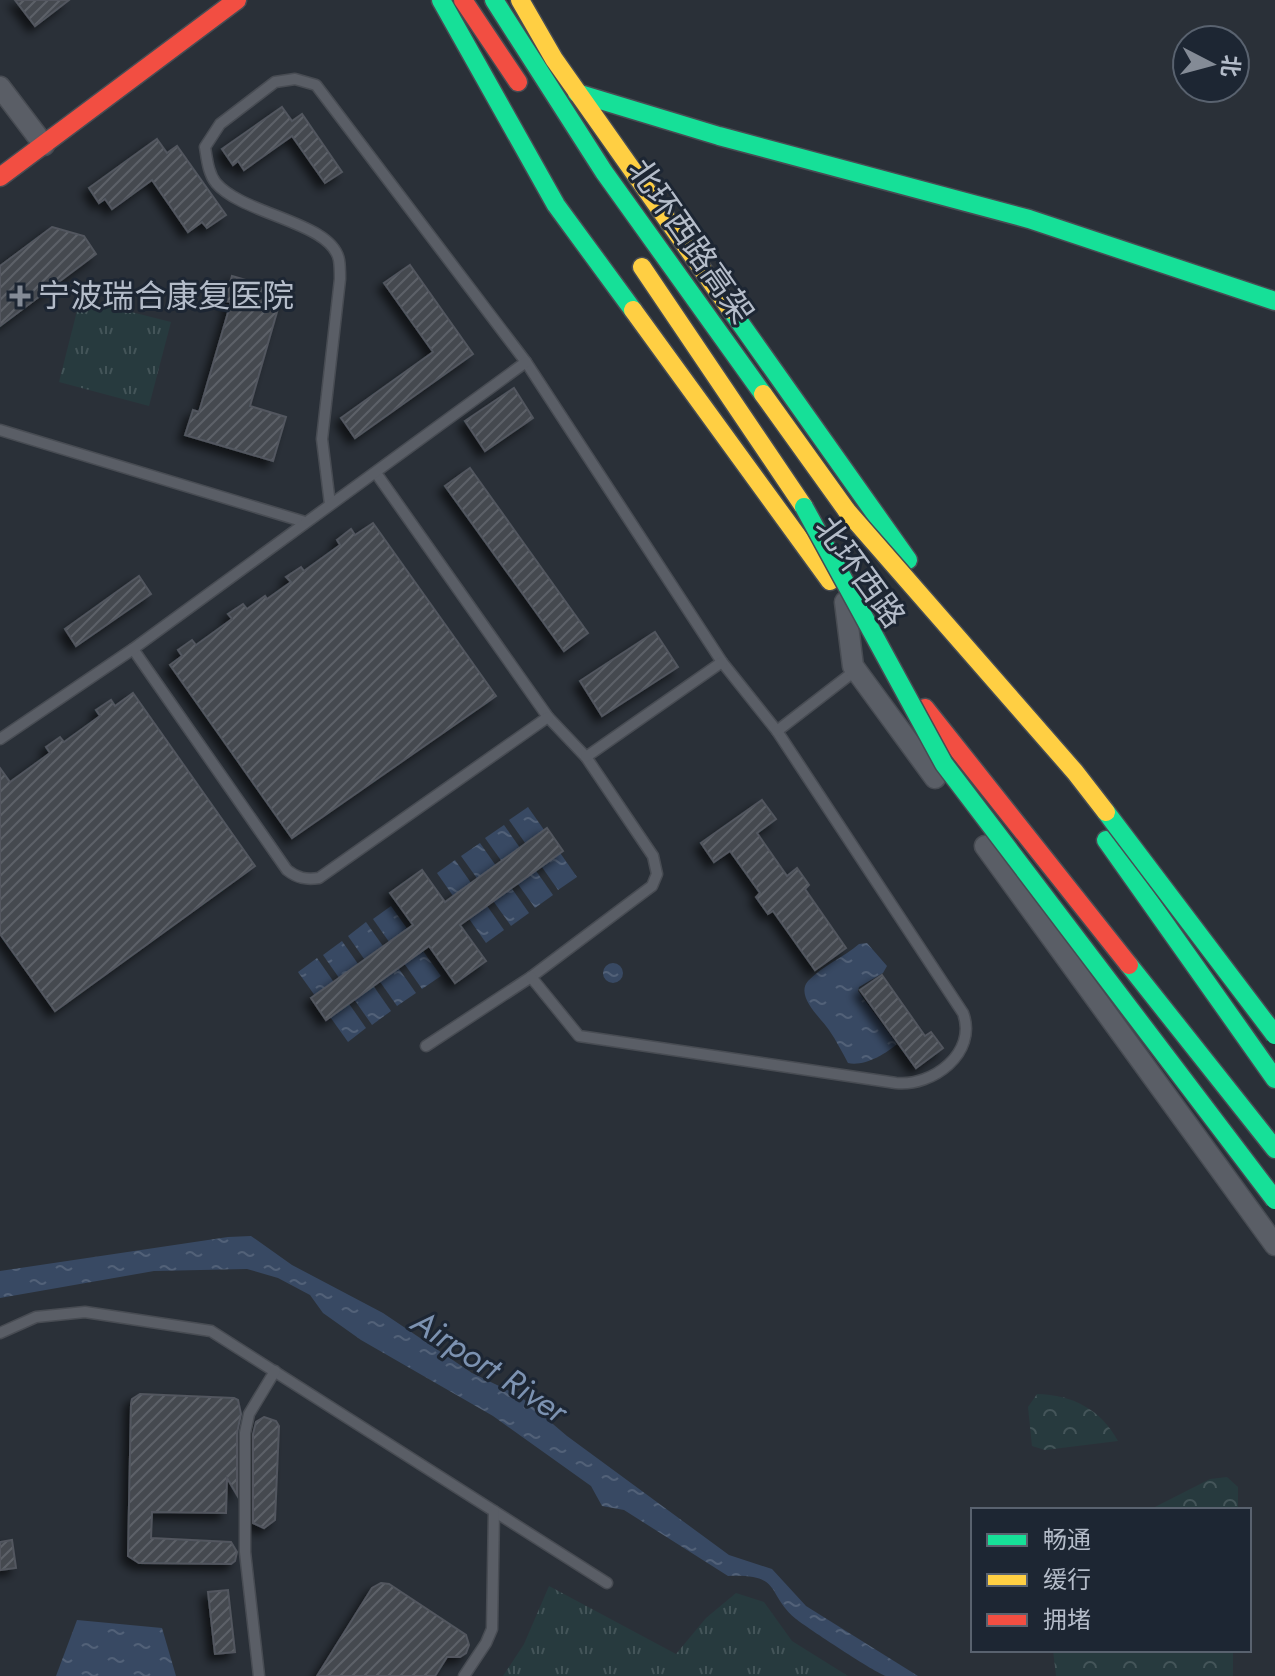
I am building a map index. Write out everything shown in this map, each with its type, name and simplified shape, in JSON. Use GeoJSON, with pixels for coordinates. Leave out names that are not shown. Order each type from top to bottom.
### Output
{"type":"FeatureCollection","features":[{"type":"Feature","properties":{"kind":"main road"},"geometry":{"type":"LineString","coordinates":[[0,177],[237,0]]}},
{"type":"Feature","properties":{"kind":"main road","name":"北环西路"},"geometry":{"type":"LineString","coordinates":[[441,0],[556,205],[891,664],[1275,1149]]}},
{"type":"Feature","properties":{"kind":"main road"},"geometry":{"type":"LineString","coordinates":[[463,0],[525,92]]}},
{"type":"Feature","properties":{"kind":"main road","name":"北环西路高架"},"geometry":{"type":"LineString","coordinates":[[494,0],[604,172],[847,511],[1075,772],[1275,1035]]}},
{"type":"Feature","properties":{"kind":"main road","name":"北环西路"},"geometry":{"type":"LineString","coordinates":[[520,0],[577,93],[1275,1079]]}},
{"type":"Feature","properties":{"kind":"main road"},"geometry":{"type":"LineString","coordinates":[[577,93],[719,136],[1029,219],[1275,301]]}},
{"type":"Feature","properties":{"kind":"main road","name":"北环西路高架"},"geometry":{"type":"LineString","coordinates":[[629,248],[804,507],[944,764],[1275,1200]]}},
{"type":"Feature","properties":{"kind":"street"},"geometry":{"type":"LineString","coordinates":[[0,87],[44,145]]}},
{"type":"Feature","properties":{"kind":"street"},"geometry":{"type":"LineString","coordinates":[[845,602],[847,634],[856,670],[1275,1245]]}},
{"type":"Feature","properties":{"kind":"lane"},"geometry":{"type":"LineString","coordinates":[[330,504],[322,439],[340,279],[339,258],[331,243],[317,233],[239,202],[216,183],[210,174],[205,147],[220,124],[275,82],[295,79],[316,85],[526,362],[722,662],[777,731],[963,1013],[966,1021],[965,1042],[957,1058],[924,1080],[910,1084],[579,1036],[531,977]]}},
{"type":"Feature","properties":{"kind":"lane"},"geometry":{"type":"LineString","coordinates":[[0,739],[133,649],[526,362]]}},
{"type":"Feature","properties":{"kind":"lane"},"geometry":{"type":"LineString","coordinates":[[0,430],[305,522]]}},
{"type":"Feature","properties":{"kind":"lane"},"geometry":{"type":"LineString","coordinates":[[376,473],[548,717],[586,757],[653,856],[657,874],[652,886],[531,977],[426,1046]]}},
{"type":"Feature","properties":{"kind":"lane"},"geometry":{"type":"LineString","coordinates":[[133,649],[287,870],[296,877],[319,878],[548,717]]}},
{"type":"Feature","properties":{"kind":"lane"},"geometry":{"type":"LineString","coordinates":[[586,757],[722,662]]}},
{"type":"Feature","properties":{"kind":"lane"},"geometry":{"type":"LineString","coordinates":[[777,731],[856,670]]}},
{"type":"Feature","properties":{"kind":"lane"},"geometry":{"type":"LineString","coordinates":[[0,1333],[36,1317],[85,1312],[211,1331],[607,1583]]}},
{"type":"Feature","properties":{"kind":"lane"},"geometry":{"type":"LineString","coordinates":[[259,1676],[245,1552],[245,1433],[249,1414],[275,1371]]}},
{"type":"Feature","properties":{"kind":"lane"},"geometry":{"type":"LineString","coordinates":[[464,1676],[492,1629],[494,1511]]}},
{"type":"Feature","properties":{"kind":"green space"},"geometry":{"type":"Polygon","coordinates":[[[80,299],[171,322],[149,406],[59,382],[80,299]]]}},
{"type":"Feature","properties":{"kind":"green space"},"geometry":{"type":"Polygon","coordinates":[[[1037,1394],[1062,1397],[1084,1406],[1103,1420],[1118,1441],[1045,1450],[1032,1446],[1028,1407],[1037,1394]]]}},
{"type":"Feature","properties":{"kind":"green space"},"geometry":{"type":"Polygon","coordinates":[[[1227,1477],[1238,1487],[1238,1508],[1153,1508],[1210,1479],[1227,1477]]]}},
{"type":"Feature","properties":{"kind":"green space"},"geometry":{"type":"Polygon","coordinates":[[[549,1586],[676,1654],[706,1618],[736,1593],[764,1602],[792,1641],[848,1676],[503,1676],[524,1644],[549,1586]]]}},
{"type":"Feature","properties":{"kind":"green space"},"geometry":{"type":"Polygon","coordinates":[[[1053,1652],[1233,1652],[1233,1676],[1056,1676],[1053,1652]]]}},
{"type":"Feature","properties":{"kind":"water"},"geometry":{"type":"Polygon","coordinates":[[[528,807],[577,877],[558,890],[509,820],[528,807]]]}},
{"type":"Feature","properties":{"kind":"water"},"geometry":{"type":"Polygon","coordinates":[[[504,825],[553,895],[535,908],[485,838],[504,825]]]}},
{"type":"Feature","properties":{"kind":"water"},"geometry":{"type":"Polygon","coordinates":[[[480,843],[529,913],[511,926],[461,856],[480,843]]]}},
{"type":"Feature","properties":{"kind":"water"},"geometry":{"type":"Polygon","coordinates":[[[455,860],[504,930],[486,943],[437,873],[455,860]]]}},
{"type":"Feature","properties":{"kind":"water"},"geometry":{"type":"Polygon","coordinates":[[[391,906],[441,976],[422,989],[373,919],[391,906]]]}},
{"type":"Feature","properties":{"kind":"water"},"geometry":{"type":"Polygon","coordinates":[[[366,922],[416,993],[397,1006],[348,936],[366,922]]]}},
{"type":"Feature","properties":{"kind":"water"},"geometry":{"type":"Polygon","coordinates":[[[342,941],[391,1011],[372,1025],[323,955],[342,941]]]}},
{"type":"Feature","properties":{"kind":"water"},"geometry":{"type":"Polygon","coordinates":[[[867,943],[887,966],[883,973],[859,987],[858,991],[897,1044],[874,1059],[854,1064],[848,1063],[832,1034],[811,1007],[805,987],[820,971],[859,944],[867,943]]]}},
{"type":"Feature","properties":{"kind":"water"},"geometry":{"type":"Polygon","coordinates":[[[317,958],[366,1028],[348,1042],[298,972],[317,958]]]}},
{"type":"Feature","properties":{"kind":"water"},"geometry":{"type":"Polygon","coordinates":[[[613,963],[620,966],[623,973],[620,980],[613,983],[606,980],[603,973],[606,966],[613,963]]]}},
{"type":"Feature","properties":{"kind":"water"},"geometry":{"type":"Polygon","coordinates":[[[251,1236],[292,1265],[383,1313],[472,1373],[520,1396],[567,1436],[729,1555],[772,1569],[806,1606],[918,1676],[886,1676],[880,1673],[796,1619],[766,1582],[746,1576],[728,1576],[624,1510],[602,1506],[591,1486],[493,1416],[361,1340],[323,1313],[310,1295],[278,1278],[247,1269],[154,1271],[0,1298],[0,1271],[251,1236]]]}},
{"type":"Feature","properties":{"kind":"water"},"geometry":{"type":"Polygon","coordinates":[[[77,1620],[162,1628],[176,1676],[56,1676],[77,1620]]]}},
{"type":"Feature","properties":{"kind":"building"},"geometry":{"type":"Polygon","coordinates":[[[15,0],[69,0],[35,26],[15,0]]]}},
{"type":"Feature","properties":{"kind":"building"},"geometry":{"type":"Polygon","coordinates":[[[282,107],[292,121],[302,114],[342,172],[325,183],[292,136],[244,170],[238,161],[233,165],[222,149],[282,107]]]}},
{"type":"Feature","properties":{"kind":"building"},"geometry":{"type":"Polygon","coordinates":[[[157,139],[167,153],[177,146],[226,215],[207,228],[202,222],[188,232],[152,180],[112,209],[105,199],[99,203],[89,188],[157,139]]]}},
{"type":"Feature","properties":{"kind":"building","name":"宁波瑞合康复医院"},"geometry":{"type":"Polygon","coordinates":[[[52,227],[84,236],[96,254],[0,326],[0,266],[52,227]]]}},
{"type":"Feature","properties":{"kind":"building"},"geometry":{"type":"Polygon","coordinates":[[[410,265],[473,354],[355,438],[341,418],[433,352],[384,283],[410,265]]]}},
{"type":"Feature","properties":{"kind":"building"},"geometry":{"type":"Polygon","coordinates":[[[232,276],[283,291],[250,406],[286,417],[273,461],[185,435],[193,410],[199,412],[231,302],[225,301],[232,276]]]}},
{"type":"Feature","properties":{"kind":"building"},"geometry":{"type":"Polygon","coordinates":[[[514,388],[533,418],[485,451],[465,421],[514,388]]]}},
{"type":"Feature","properties":{"kind":"building"},"geometry":{"type":"Polygon","coordinates":[[[470,468],[588,633],[564,651],[445,486],[470,468]]]}},
{"type":"Feature","properties":{"kind":"building"},"geometry":{"type":"Polygon","coordinates":[[[373,523],[496,696],[292,838],[170,665],[182,656],[178,650],[192,640],[196,645],[232,619],[228,614],[243,604],[247,609],[265,596],[267,599],[291,582],[286,577],[301,567],[304,571],[340,545],[337,540],[351,529],[355,535],[373,523]]]}},
{"type":"Feature","properties":{"kind":"building"},"geometry":{"type":"Polygon","coordinates":[[[139,576],[151,594],[76,646],[65,629],[139,576]]]}},
{"type":"Feature","properties":{"kind":"building"},"geometry":{"type":"Polygon","coordinates":[[[655,632],[678,667],[602,716],[580,681],[655,632]]]}},
{"type":"Feature","properties":{"kind":"building"},"geometry":{"type":"Polygon","coordinates":[[[133,693],[255,866],[55,1011],[0,934],[0,768],[10,782],[50,753],[46,747],[60,737],[64,742],[100,716],[96,710],[111,700],[115,706],[133,693]]]}},
{"type":"Feature","properties":{"kind":"building"},"geometry":{"type":"Polygon","coordinates":[[[762,800],[776,819],[757,833],[787,876],[797,868],[809,885],[805,889],[846,948],[815,970],[773,911],[768,914],[756,897],[760,893],[730,851],[714,862],[701,843],[762,800]]]}},
{"type":"Feature","properties":{"kind":"building"},"geometry":{"type":"Polygon","coordinates":[[[547,828],[563,851],[460,925],[486,961],[455,983],[429,946],[326,1020],[311,998],[413,925],[390,893],[422,870],[445,902],[547,828]]]}},
{"type":"Feature","properties":{"kind":"building"},"geometry":{"type":"Polygon","coordinates":[[[882,975],[925,1036],[931,1032],[943,1048],[916,1068],[860,990],[882,975]]]}},
{"type":"Feature","properties":{"kind":"building"},"geometry":{"type":"Polygon","coordinates":[[[140,1394],[238,1400],[241,1414],[237,1433],[237,1495],[227,1478],[226,1513],[152,1512],[151,1538],[231,1542],[237,1552],[231,1564],[139,1563],[128,1556],[131,1404],[132,1399],[140,1394]]]}},
{"type":"Feature","properties":{"kind":"building"},"geometry":{"type":"Polygon","coordinates":[[[264,1417],[276,1421],[279,1426],[275,1520],[264,1528],[253,1523],[253,1434],[256,1422],[264,1417]]]}},
{"type":"Feature","properties":{"kind":"building"},"geometry":{"type":"Polygon","coordinates":[[[12,1540],[16,1568],[0,1570],[0,1542],[12,1540]]]}},
{"type":"Feature","properties":{"kind":"building"},"geometry":{"type":"Polygon","coordinates":[[[381,1583],[389,1584],[466,1635],[469,1645],[466,1653],[460,1657],[447,1657],[435,1676],[317,1676],[372,1588],[381,1583]]]}},
{"type":"Feature","properties":{"kind":"building"},"geometry":{"type":"Polygon","coordinates":[[[228,1590],[235,1652],[215,1654],[208,1592],[228,1590]]]}},
{"type":"Feature","properties":{"kind":"traffic: fast"},"geometry":{"type":"LineString","coordinates":[[441,0],[556,205],[633,310]]}},
{"type":"Feature","properties":{"kind":"traffic: fast"},"geometry":{"type":"LineString","coordinates":[[494,0],[604,172],[763,394]]}},
{"type":"Feature","properties":{"kind":"traffic: fast"},"geometry":{"type":"LineString","coordinates":[[577,93],[719,136],[1029,219],[1275,301]]}},
{"type":"Feature","properties":{"kind":"traffic: fast"},"geometry":{"type":"LineString","coordinates":[[731,310],[908,560]]}},
{"type":"Feature","properties":{"kind":"traffic: fast"},"geometry":{"type":"LineString","coordinates":[[804,507],[944,764],[1275,1200]]}},
{"type":"Feature","properties":{"kind":"traffic: fast"},"geometry":{"type":"LineString","coordinates":[[1106,812],[1275,1035]]}},
{"type":"Feature","properties":{"kind":"traffic: fast"},"geometry":{"type":"LineString","coordinates":[[1106,840],[1275,1079]]}},
{"type":"Feature","properties":{"kind":"traffic: fast"},"geometry":{"type":"LineString","coordinates":[[1129,965],[1275,1149]]}},
{"type":"Feature","properties":{"kind":"traffic: slow"},"geometry":{"type":"LineString","coordinates":[[520,0],[554,59],[731,310]]}},
{"type":"Feature","properties":{"kind":"traffic: slow"},"geometry":{"type":"LineString","coordinates":[[642,267],[804,507]]}},
{"type":"Feature","properties":{"kind":"traffic: slow"},"geometry":{"type":"LineString","coordinates":[[633,310],[830,581]]}},
{"type":"Feature","properties":{"kind":"traffic: slow"},"geometry":{"type":"LineString","coordinates":[[763,394],[847,511]]}},
{"type":"Feature","properties":{"kind":"traffic: slow"},"geometry":{"type":"LineString","coordinates":[[847,511],[1075,772],[1106,812]]}},
{"type":"Feature","properties":{"kind":"traffic: jam"},"geometry":{"type":"LineString","coordinates":[[0,177],[237,0]]}},
{"type":"Feature","properties":{"kind":"traffic: jam"},"geometry":{"type":"LineString","coordinates":[[463,0],[518,82]]}},
{"type":"Feature","properties":{"kind":"traffic: jam"},"geometry":{"type":"LineString","coordinates":[[925,708],[1129,965]]}},
{"type":"Feature","properties":{"kind":"place","name":"宁波瑞合康复医院"},"geometry":{"type":"Point","coordinates":[20,296]}},
{"type":"Feature","properties":{"kind":"water label","name":"Airport River"},"geometry":{"type":"Point","coordinates":[490,1366]}}]}
